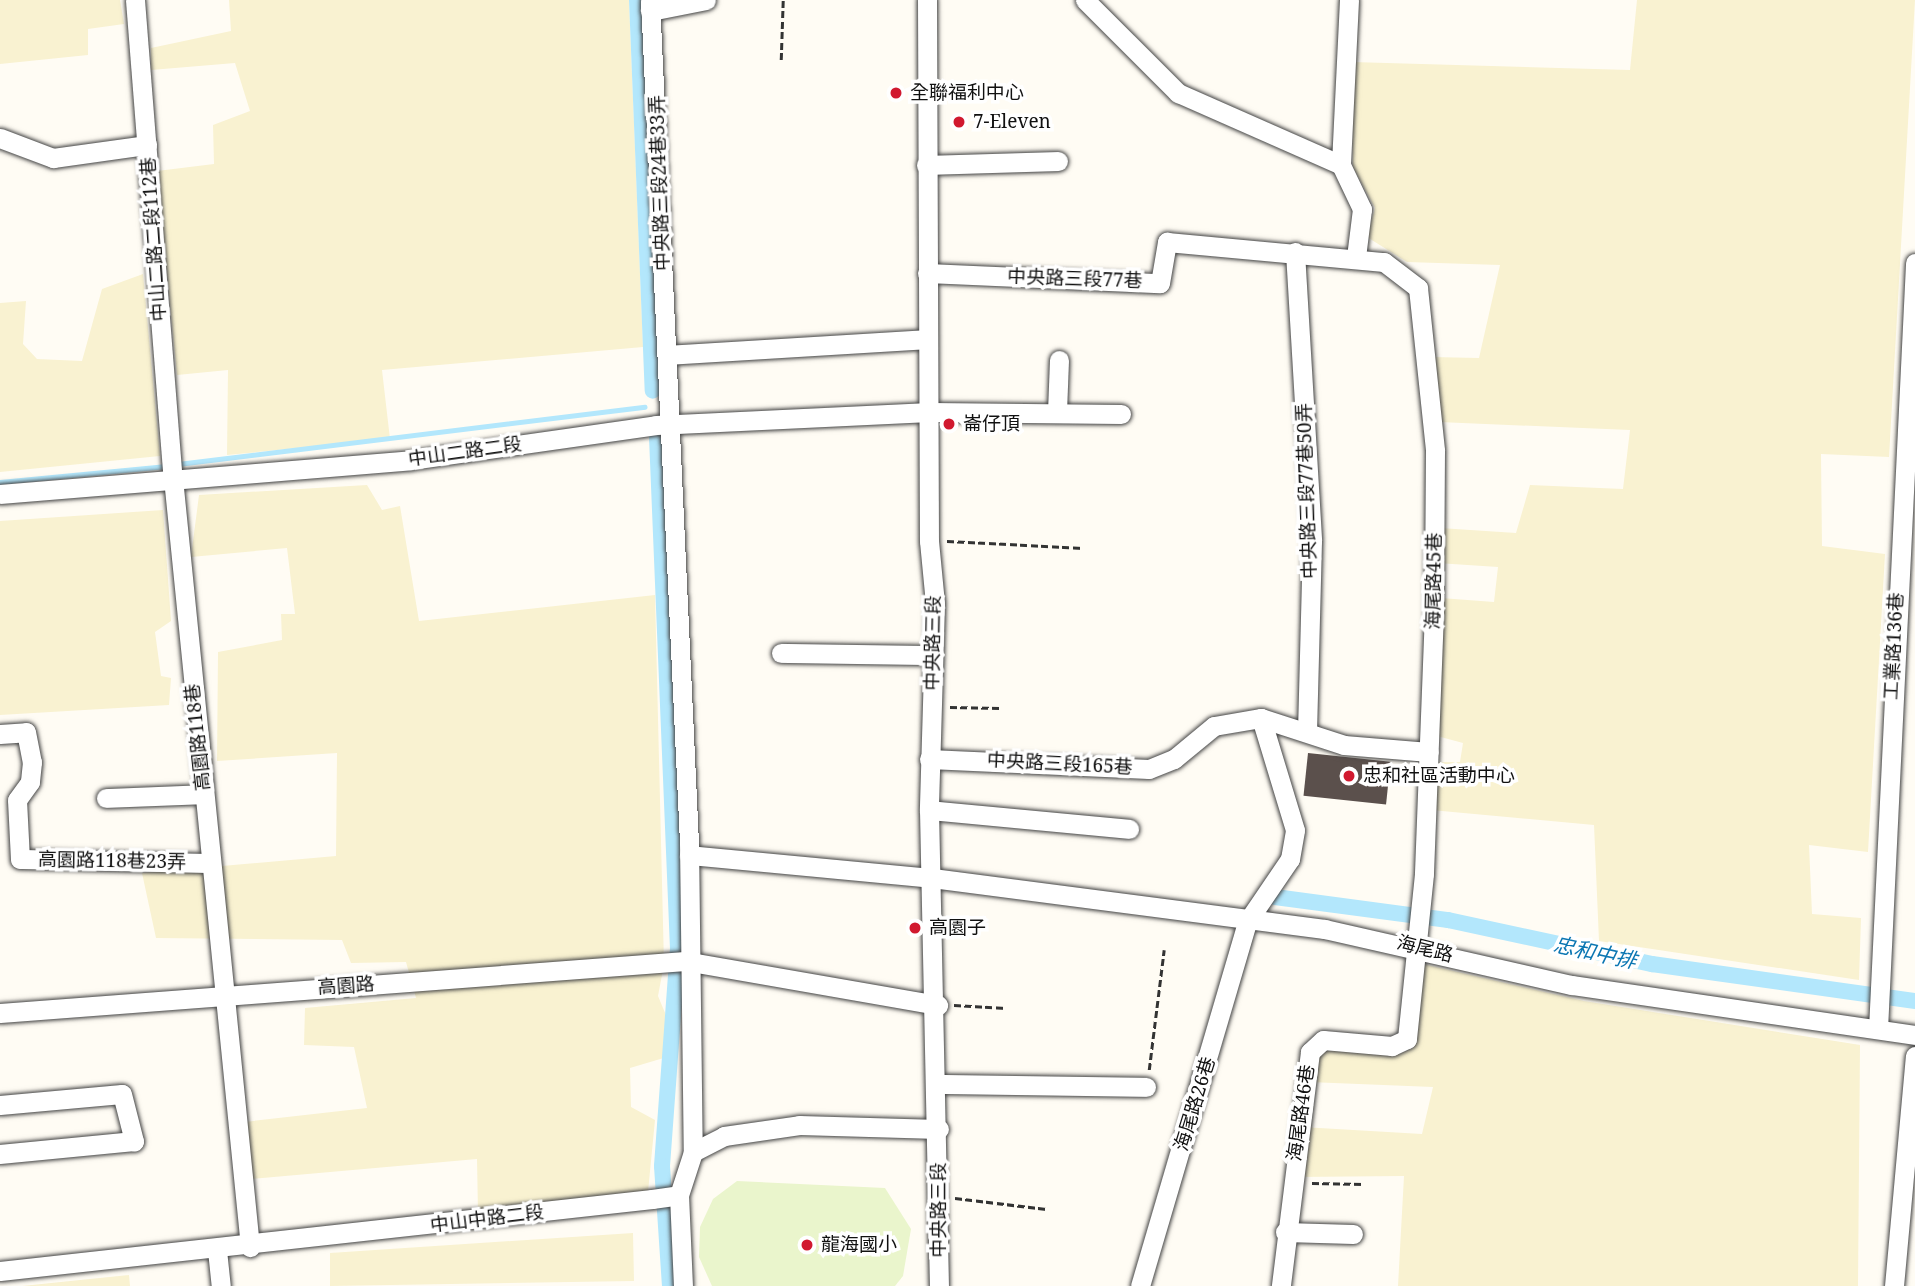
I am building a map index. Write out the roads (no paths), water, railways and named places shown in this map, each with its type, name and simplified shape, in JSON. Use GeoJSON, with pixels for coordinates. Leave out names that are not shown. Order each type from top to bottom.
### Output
{"type":"FeatureCollection","features":[{"type":"Feature","properties":{"kind":"street","name":"中山二路二段112巷"},"geometry":{"type":"LineString","coordinates":[[135,0],[173,478]]}},
{"type":"Feature","properties":{"kind":"street"},"geometry":{"type":"LineString","coordinates":[[650,5],[706,0]]}},
{"type":"Feature","properties":{"kind":"street","name":"中央路三段"},"geometry":{"type":"LineString","coordinates":[[927,0],[929,541],[933,707],[929,810],[938,1004],[939,1286]]}},
{"type":"Feature","properties":{"kind":"street"},"geometry":{"type":"LineString","coordinates":[[1086,0],[1178,93],[1341,165]]}},
{"type":"Feature","properties":{"kind":"street"},"geometry":{"type":"LineString","coordinates":[[1349,0],[1341,165],[1362,209],[1356,257]]}},
{"type":"Feature","properties":{"kind":"street","name":"中央路三段24巷33弄"},"geometry":{"type":"LineString","coordinates":[[650,5],[689,855],[683,962],[693,1152]]}},
{"type":"Feature","properties":{"kind":"street"},"geometry":{"type":"LineString","coordinates":[[0,138],[53,158],[147,145]]}},
{"type":"Feature","properties":{"kind":"street"},"geometry":{"type":"LineString","coordinates":[[926,165],[1058,161]]}},
{"type":"Feature","properties":{"kind":"street","name":"中央路三段77巷"},"geometry":{"type":"LineString","coordinates":[[927,273],[1160,283],[1167,242],[1356,257]]}},
{"type":"Feature","properties":{"kind":"street","name":"中央路三段77巷50弄"},"geometry":{"type":"LineString","coordinates":[[1296,252],[1312,541],[1307,730]]}},
{"type":"Feature","properties":{"kind":"street","name":"海尾路45巷"},"geometry":{"type":"LineString","coordinates":[[1356,257],[1384,262],[1418,288],[1434,451],[1429,752],[1416,947]]}},
{"type":"Feature","properties":{"kind":"street","name":"工業路136巷"},"geometry":{"type":"LineString","coordinates":[[1878,1029],[1876,980],[1915,263]]}},
{"type":"Feature","properties":{"kind":"street"},"geometry":{"type":"LineString","coordinates":[[667,355],[928,339]]}},
{"type":"Feature","properties":{"kind":"street"},"geometry":{"type":"LineString","coordinates":[[1056,412],[1059,359]]}},
{"type":"Feature","properties":{"kind":"street","name":"中山二路二段"},"geometry":{"type":"LineString","coordinates":[[0,494],[411,460],[669,425],[930,412],[1121,414]]}},
{"type":"Feature","properties":{"kind":"street","name":"高園路118巷"},"geometry":{"type":"LineString","coordinates":[[173,478],[250,1247]]}},
{"type":"Feature","properties":{"kind":"street"},"geometry":{"type":"LineString","coordinates":[[781,653],[932,655]]}},
{"type":"Feature","properties":{"kind":"street"},"geometry":{"type":"LineString","coordinates":[[1261,719],[1307,730],[1344,745],[1429,752]]}},
{"type":"Feature","properties":{"kind":"street","name":"中央路三段165巷"},"geometry":{"type":"LineString","coordinates":[[929,759],[1149,769],[1174,759],[1214,726],[1261,719]]}},
{"type":"Feature","properties":{"kind":"street","name":"海尾路26巷"},"geometry":{"type":"LineString","coordinates":[[1140,1286],[1247,922],[1290,859],[1296,830],[1261,719]]}},
{"type":"Feature","properties":{"kind":"street","name":"高園路118巷23弄"},"geometry":{"type":"LineString","coordinates":[[0,734],[26,732],[32,762],[30,782],[17,800],[20,859],[210,863]]}},
{"type":"Feature","properties":{"kind":"street"},"geometry":{"type":"LineString","coordinates":[[106,798],[204,794]]}},
{"type":"Feature","properties":{"kind":"street"},"geometry":{"type":"LineString","coordinates":[[929,810],[1129,829]]}},
{"type":"Feature","properties":{"kind":"street","name":"海尾路"},"geometry":{"type":"LineString","coordinates":[[689,855],[932,878],[1247,922],[1416,947],[1572,985],[1915,1035]]}},
{"type":"Feature","properties":{"kind":"street","name":"海尾路46巷"},"geometry":{"type":"LineString","coordinates":[[1281,1286],[1291,1183],[1310,1052],[1323,1040],[1403,1043],[1416,947]]}},
{"type":"Feature","properties":{"kind":"street","name":"高園路"},"geometry":{"type":"LineString","coordinates":[[0,1013],[683,962],[938,1004]]}},
{"type":"Feature","properties":{"kind":"street"},"geometry":{"type":"LineString","coordinates":[[1894,1286],[1915,1056]]}},
{"type":"Feature","properties":{"kind":"street"},"geometry":{"type":"LineString","coordinates":[[937,1084],[1146,1087]]}},
{"type":"Feature","properties":{"kind":"street"},"geometry":{"type":"LineString","coordinates":[[0,1105],[122,1094],[134,1142],[0,1154]]}},
{"type":"Feature","properties":{"kind":"street"},"geometry":{"type":"LineString","coordinates":[[684,1286],[667,1197],[693,1152],[724,1136],[799,1125],[939,1129]]}},
{"type":"Feature","properties":{"kind":"street","name":"中山中路二段"},"geometry":{"type":"LineString","coordinates":[[0,1271],[250,1247],[667,1197]]}},
{"type":"Feature","properties":{"kind":"street"},"geometry":{"type":"LineString","coordinates":[[1285,1233],[1353,1234]]}},
{"type":"Feature","properties":{"kind":"street"},"geometry":{"type":"LineString","coordinates":[[217,1250],[221,1286]]}},
{"type":"Feature","properties":{"kind":"waterway"},"geometry":{"type":"LineString","coordinates":[[637,0],[653,391]]}},
{"type":"Feature","properties":{"kind":"waterway"},"geometry":{"type":"LineString","coordinates":[[178,464],[645,407]]}},
{"type":"Feature","properties":{"kind":"waterway"},"geometry":{"type":"LineString","coordinates":[[657,437],[678,948],[662,1166],[670,1286]]}},
{"type":"Feature","properties":{"kind":"waterway"},"geometry":{"type":"LineString","coordinates":[[0,482],[166,466]]}},
{"type":"Feature","properties":{"kind":"waterway","name":"忠和中排"},"geometry":{"type":"LineString","coordinates":[[1275,897],[1448,920],[1652,964],[1915,1001]]}},
{"type":"Feature","properties":{"kind":"place","name":"全聯福利中心"},"geometry":{"type":"Point","coordinates":[896,93]}},
{"type":"Feature","properties":{"kind":"place","name":"7-Eleven"},"geometry":{"type":"Point","coordinates":[959,122]}},
{"type":"Feature","properties":{"kind":"place","name":"崙仔頂"},"geometry":{"type":"Point","coordinates":[949,424]}},
{"type":"Feature","properties":{"kind":"place","name":"忠和社區活動中心"},"geometry":{"type":"Point","coordinates":[1349,776]}},
{"type":"Feature","properties":{"kind":"place","name":"高園子"},"geometry":{"type":"Point","coordinates":[915,928]}},
{"type":"Feature","properties":{"kind":"place","name":"龍海國小"},"geometry":{"type":"Point","coordinates":[807,1245]}}]}
